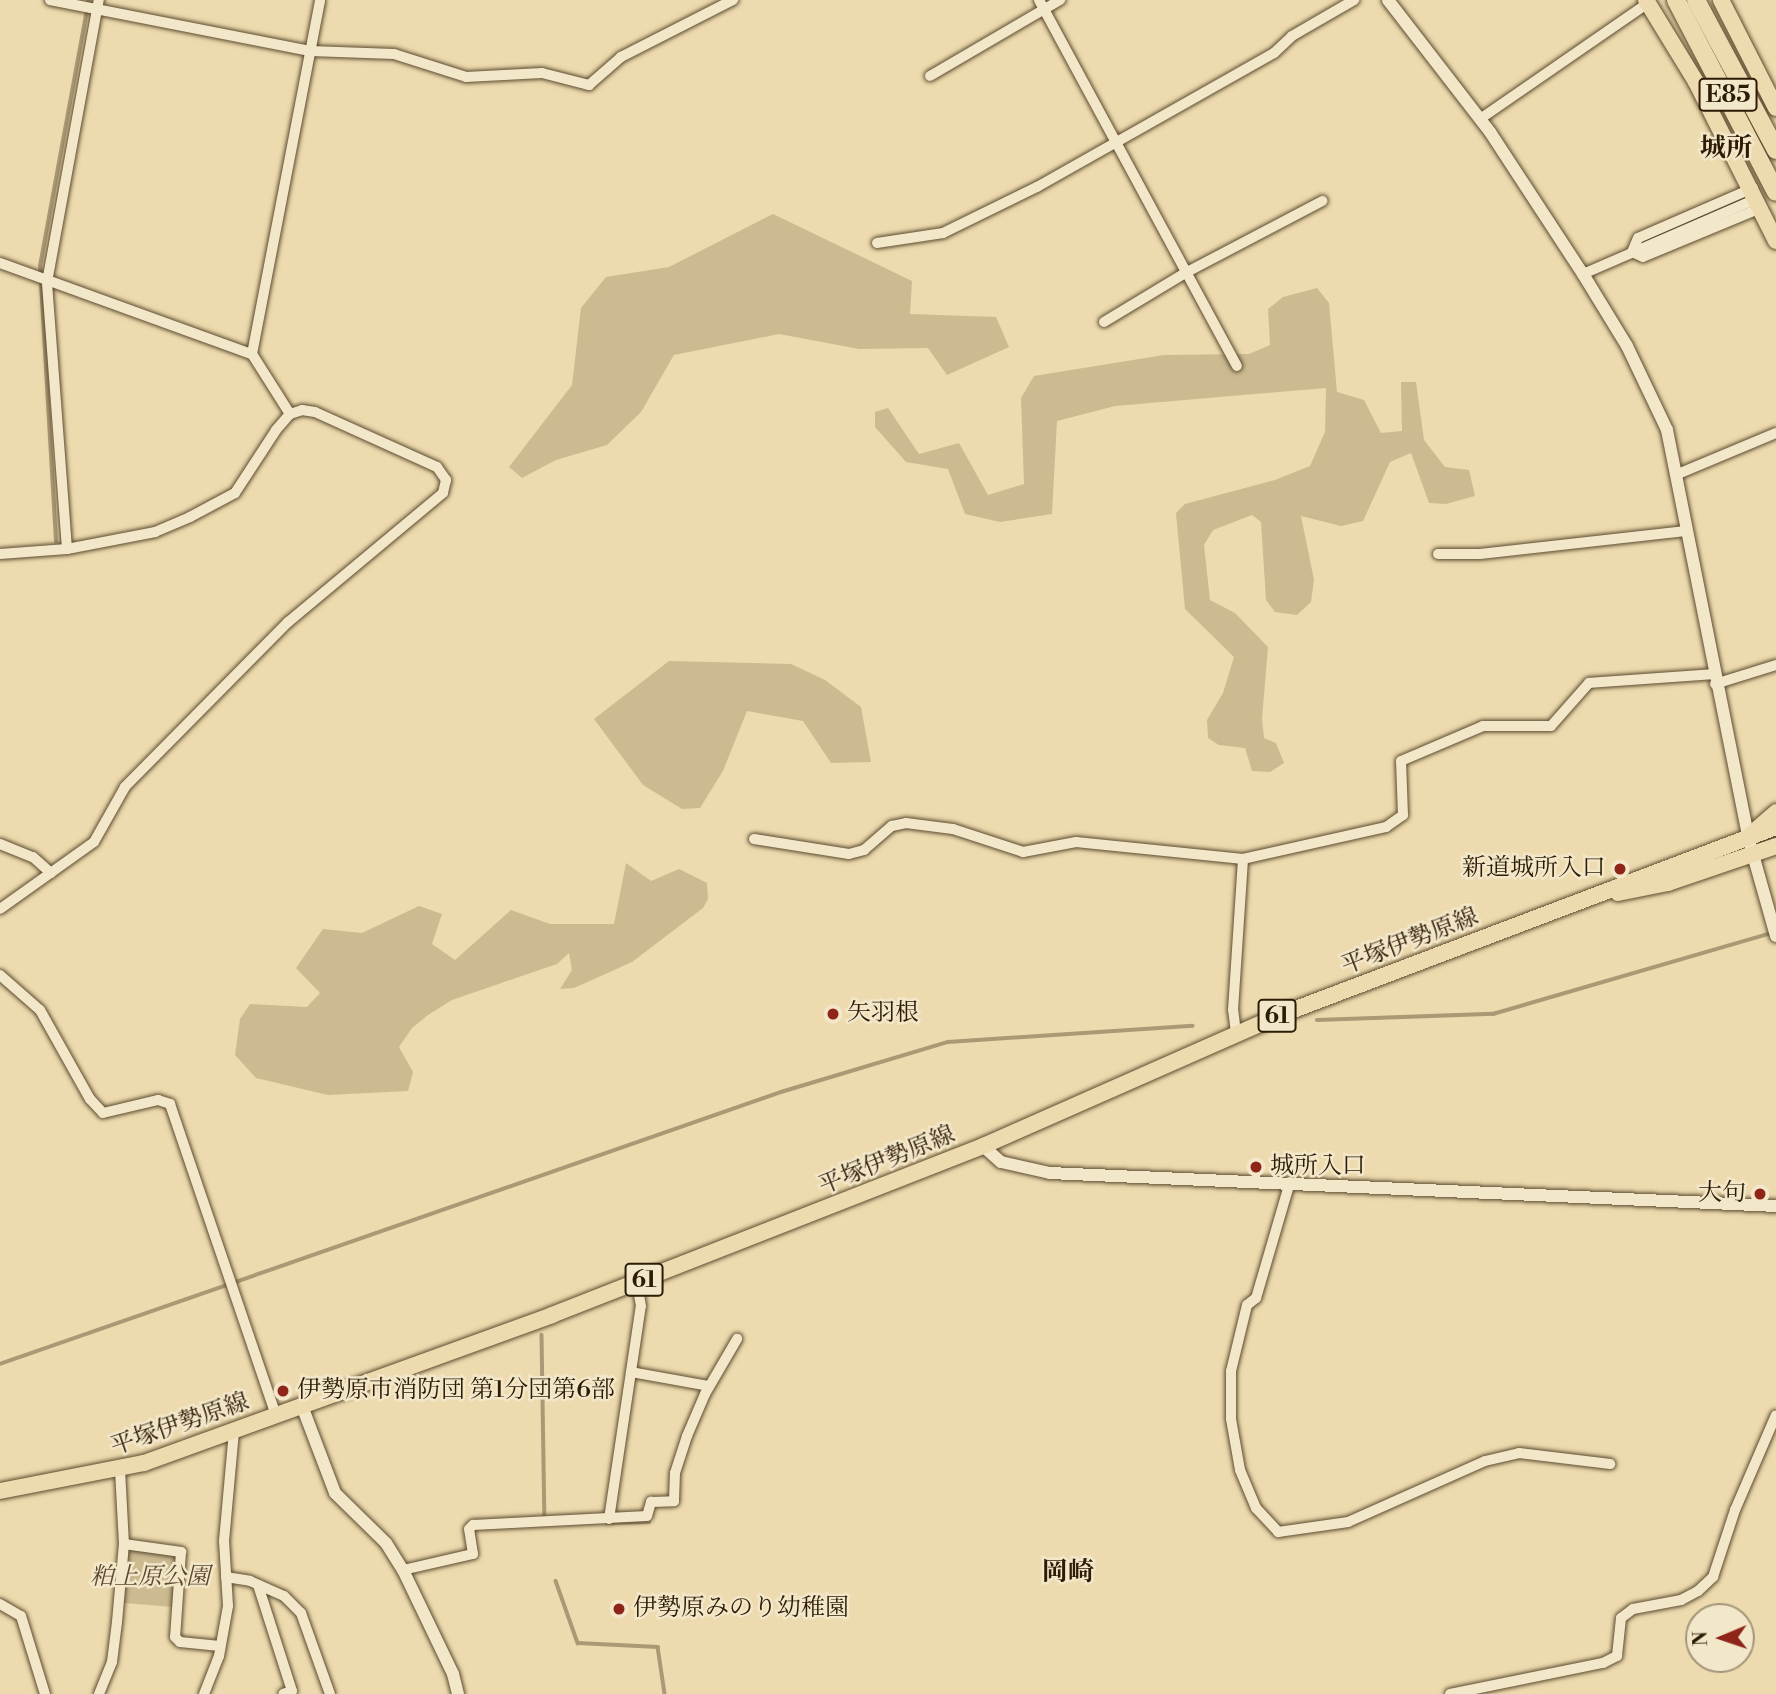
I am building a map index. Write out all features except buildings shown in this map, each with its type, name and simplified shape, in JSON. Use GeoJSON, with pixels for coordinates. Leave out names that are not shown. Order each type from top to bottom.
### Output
{"type":"FeatureCollection","features":[{"type":"Feature","properties":{"kind":"highway","name":"E85"},"geometry":{"type":"LineString","coordinates":[[1676,0],[1776,192]]}},
{"type":"Feature","properties":{"kind":"highway","name":"E85"},"geometry":{"type":"LineString","coordinates":[[1696,0],[1776,150]]}},
{"type":"Feature","properties":{"kind":"main road"},"geometry":{"type":"LineString","coordinates":[[1721,0],[1776,108]]}},
{"type":"Feature","properties":{"kind":"main road"},"geometry":{"type":"LineString","coordinates":[[1647,2],[1776,241]]}},
{"type":"Feature","properties":{"kind":"main road"},"geometry":{"type":"LineString","coordinates":[[1748,837],[1776,812]]}},
{"type":"Feature","properties":{"kind":"main road","name":"平塚伊勢原線"},"geometry":{"type":"LineString","coordinates":[[0,1491],[120,1471],[637,1283],[983,1146],[1236,1033],[1776,827]]}},
{"type":"Feature","properties":{"kind":"main road"},"geometry":{"type":"LineString","coordinates":[[1578,901],[1668,883],[1776,846]]}},
{"type":"Feature","properties":{"kind":"street"},"geometry":{"type":"LineString","coordinates":[[50,0],[99,5],[310,51],[394,54],[466,77],[542,73],[589,85],[621,57],[733,0]]}},
{"type":"Feature","properties":{"kind":"street"},"geometry":{"type":"LineString","coordinates":[[252,354],[320,0]]}},
{"type":"Feature","properties":{"kind":"street"},"geometry":{"type":"LineString","coordinates":[[930,76],[1041,5],[1060,0]]}},
{"type":"Feature","properties":{"kind":"street"},"geometry":{"type":"LineString","coordinates":[[877,243],[943,233],[1117,142],[1275,53],[1292,36],[1354,0]]}},
{"type":"Feature","properties":{"kind":"street"},"geometry":{"type":"LineString","coordinates":[[1388,0],[1480,119],[1583,274],[1627,346],[1661,418],[1678,474],[1686,531],[1748,837],[1776,936]]}},
{"type":"Feature","properties":{"kind":"street"},"geometry":{"type":"LineString","coordinates":[[1480,119],[1647,2]]}},
{"type":"Feature","properties":{"kind":"street"},"geometry":{"type":"LineString","coordinates":[[67,549],[47,282],[99,5]]}},
{"type":"Feature","properties":{"kind":"street"},"geometry":{"type":"LineString","coordinates":[[1041,5],[1237,366]]}},
{"type":"Feature","properties":{"kind":"street"},"geometry":{"type":"LineString","coordinates":[[1583,274],[1754,200]]}},
{"type":"Feature","properties":{"kind":"street"},"geometry":{"type":"LineString","coordinates":[[1632,252],[1643,257],[1754,200]]}},
{"type":"Feature","properties":{"kind":"street"},"geometry":{"type":"LineString","coordinates":[[1632,252],[1638,238],[1754,200]]}},
{"type":"Feature","properties":{"kind":"street"},"geometry":{"type":"LineString","coordinates":[[1104,322],[1187,272],[1322,201]]}},
{"type":"Feature","properties":{"kind":"street"},"geometry":{"type":"LineString","coordinates":[[0,263],[252,354],[290,414]]}},
{"type":"Feature","properties":{"kind":"street"},"geometry":{"type":"LineString","coordinates":[[0,909],[94,842],[125,787],[288,622],[443,493],[446,480],[437,467],[315,412],[290,414]]}},
{"type":"Feature","properties":{"kind":"street"},"geometry":{"type":"LineString","coordinates":[[0,554],[67,549],[155,532],[235,493],[290,414]]}},
{"type":"Feature","properties":{"kind":"street"},"geometry":{"type":"LineString","coordinates":[[1678,474],[1776,433]]}},
{"type":"Feature","properties":{"kind":"street"},"geometry":{"type":"LineString","coordinates":[[1438,554],[1480,554],[1686,531]]}},
{"type":"Feature","properties":{"kind":"street"},"geometry":{"type":"LineString","coordinates":[[754,839],[849,854],[864,850],[892,826],[906,824],[953,829],[1023,852],[1076,842],[1243,859],[1387,827],[1403,815],[1401,761],[1483,726],[1551,726],[1589,683],[1715,679],[1776,665]]}},
{"type":"Feature","properties":{"kind":"street"},"geometry":{"type":"LineString","coordinates":[[0,844],[33,857],[51,873]]}},
{"type":"Feature","properties":{"kind":"street"},"geometry":{"type":"LineString","coordinates":[[1236,1033],[1233,1010],[1243,859]]}},
{"type":"Feature","properties":{"kind":"street"},"geometry":{"type":"LineString","coordinates":[[0,975],[40,1010],[90,1099],[103,1112],[158,1100],[170,1104],[276,1415]]}},
{"type":"Feature","properties":{"kind":"street"},"geometry":{"type":"LineString","coordinates":[[983,1146],[1001,1162],[1023,1170],[1776,1206]]}},
{"type":"Feature","properties":{"kind":"street"},"geometry":{"type":"LineString","coordinates":[[1290,1182],[1264,1273],[1255,1298],[1247,1305],[1231,1371],[1231,1419],[1240,1470],[1255,1508],[1278,1532],[1348,1522],[1485,1461],[1519,1453],[1610,1464]]}},
{"type":"Feature","properties":{"kind":"street"},"geometry":{"type":"LineString","coordinates":[[609,1519],[640,1306],[637,1283]]}},
{"type":"Feature","properties":{"kind":"street"},"geometry":{"type":"LineString","coordinates":[[403,1570],[473,1554],[469,1529],[474,1525],[648,1516],[651,1502],[674,1501],[675,1473],[709,1386],[737,1339]]}},
{"type":"Feature","properties":{"kind":"street"},"geometry":{"type":"LineString","coordinates":[[631,1372],[709,1386]]}},
{"type":"Feature","properties":{"kind":"street"},"geometry":{"type":"LineString","coordinates":[[302,1406],[335,1493],[386,1543],[403,1570],[453,1674],[458,1694]]}},
{"type":"Feature","properties":{"kind":"street"},"geometry":{"type":"LineString","coordinates":[[1450,1694],[1603,1663],[1617,1656],[1621,1618],[1633,1609],[1681,1600],[1698,1591],[1713,1577],[1735,1510],[1776,1415]]}},
{"type":"Feature","properties":{"kind":"street"},"geometry":{"type":"LineString","coordinates":[[204,1694],[220,1646],[228,1606],[224,1541],[234,1431]]}},
{"type":"Feature","properties":{"kind":"street"},"geometry":{"type":"LineString","coordinates":[[99,1694],[112,1662],[124,1544],[120,1471]]}},
{"type":"Feature","properties":{"kind":"street"},"geometry":{"type":"LineString","coordinates":[[124,1544],[181,1552],[175,1637],[180,1642],[220,1646]]}},
{"type":"Feature","properties":{"kind":"street"},"geometry":{"type":"LineString","coordinates":[[226,1577],[258,1585],[284,1596],[301,1613],[330,1694]]}},
{"type":"Feature","properties":{"kind":"street"},"geometry":{"type":"LineString","coordinates":[[258,1585],[292,1691],[283,1694]]}},
{"type":"Feature","properties":{"kind":"street"},"geometry":{"type":"LineString","coordinates":[[0,1604],[21,1616],[44,1692],[33,1694]]}},
{"type":"Feature","properties":{"kind":"green space"},"geometry":{"type":"Polygon","coordinates":[[[773,214],[912,281],[910,314],[996,317],[1009,347],[947,375],[928,348],[859,349],[779,334],[674,355],[641,412],[607,445],[556,460],[522,478],[509,467],[572,385],[581,308],[606,277],[669,267],[773,214]]]}},
{"type":"Feature","properties":{"kind":"green space"},"geometry":{"type":"Polygon","coordinates":[[[1317,288],[1329,303],[1337,392],[1364,400],[1381,433],[1402,431],[1401,382],[1416,382],[1424,440],[1445,467],[1469,470],[1475,496],[1446,504],[1429,503],[1411,453],[1390,462],[1363,521],[1341,526],[1301,516],[1314,580],[1311,602],[1297,615],[1275,612],[1266,600],[1261,522],[1252,515],[1213,530],[1204,545],[1210,600],[1235,613],[1268,647],[1262,719],[1264,738],[1276,743],[1284,763],[1270,772],[1252,771],[1245,748],[1219,745],[1208,738],[1207,720],[1223,693],[1234,657],[1185,609],[1176,513],[1185,504],[1275,480],[1310,466],[1325,432],[1326,388],[1115,406],[1057,421],[1052,514],[1000,522],[965,514],[948,469],[906,462],[875,427],[875,412],[888,408],[919,454],[959,443],[988,495],[1024,484],[1021,398],[1034,376],[1164,355],[1249,354],[1270,345],[1268,309],[1283,297],[1317,288]]]}},
{"type":"Feature","properties":{"kind":"green space"},"geometry":{"type":"Polygon","coordinates":[[[669,661],[791,664],[825,680],[861,707],[871,762],[831,763],[803,721],[747,711],[723,771],[700,808],[682,809],[643,785],[594,719],[669,661]]]}},
{"type":"Feature","properties":{"kind":"green space"},"geometry":{"type":"Polygon","coordinates":[[[626,863],[651,881],[679,869],[707,883],[708,899],[703,908],[632,962],[574,988],[560,989],[572,970],[569,953],[557,964],[452,1000],[428,1015],[412,1028],[399,1047],[413,1072],[408,1091],[328,1095],[256,1078],[235,1055],[240,1019],[250,1004],[307,1007],[320,993],[296,968],[323,929],[362,933],[419,906],[442,914],[432,944],[455,960],[511,910],[550,924],[614,924],[626,863]]]}},
{"type":"Feature","properties":{"kind":"green space","name":"粕上原公園"},"geometry":{"type":"Polygon","coordinates":[[[132,1550],[173,1552],[177,1558],[173,1607],[124,1603],[127,1554],[132,1550]]]}},
{"type":"Feature","properties":{"kind":"waterway"},"geometry":{"type":"LineString","coordinates":[[56,542],[40,266],[89,0]]}},
{"type":"Feature","properties":{"kind":"waterway"},"geometry":{"type":"LineString","coordinates":[[1317,1020],[1493,1014],[1772,933]]}},
{"type":"Feature","properties":{"kind":"waterway"},"geometry":{"type":"LineString","coordinates":[[0,1364],[781,1092],[948,1042],[1192,1026]]}},
{"type":"Feature","properties":{"kind":"waterway"},"geometry":{"type":"LineString","coordinates":[[542,1335],[545,1519]]}},
{"type":"Feature","properties":{"kind":"waterway"},"geometry":{"type":"LineString","coordinates":[[607,1523],[649,1522]]}},
{"type":"Feature","properties":{"kind":"waterway"},"geometry":{"type":"LineString","coordinates":[[556,1581],[578,1643],[658,1647],[665,1694]]}},
{"type":"Feature","properties":{"kind":"place","name":"新道城所入口"},"geometry":{"type":"Point","coordinates":[1620,869]}},
{"type":"Feature","properties":{"kind":"place","name":"矢羽根"},"geometry":{"type":"Point","coordinates":[833,1014]}},
{"type":"Feature","properties":{"kind":"place","name":"城所入口"},"geometry":{"type":"Point","coordinates":[1256,1167]}},
{"type":"Feature","properties":{"kind":"place","name":"大句"},"geometry":{"type":"Point","coordinates":[1760,1194]}},
{"type":"Feature","properties":{"kind":"place","name":"伊勢原市消防団 第1分団第6部"},"geometry":{"type":"Point","coordinates":[283,1391]}},
{"type":"Feature","properties":{"kind":"place","name":"伊勢原みのり幼稚園"},"geometry":{"type":"Point","coordinates":[619,1609]}},
{"type":"Feature","properties":{"kind":"district","name":"城所"},"geometry":{"type":"Point","coordinates":[1726,149]}},
{"type":"Feature","properties":{"kind":"district","name":"岡崎"},"geometry":{"type":"Point","coordinates":[1068,1573]}}]}
